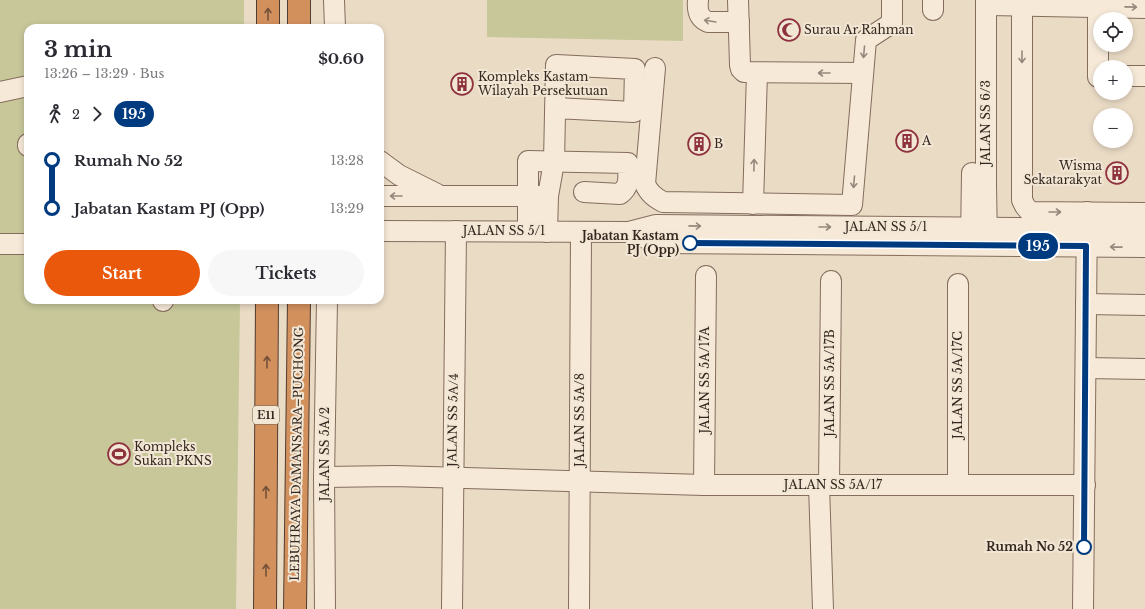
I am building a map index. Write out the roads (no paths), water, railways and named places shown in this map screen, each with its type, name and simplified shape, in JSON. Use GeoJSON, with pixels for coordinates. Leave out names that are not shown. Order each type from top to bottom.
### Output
{"type":"FeatureCollection","features":[{"type":"Feature","properties":{"kind":"highway"},"geometry":{"type":"LineString","coordinates":[[268,0],[268,24]]}},
{"type":"Feature","properties":{"kind":"highway"},"geometry":{"type":"LineString","coordinates":[[299,0],[299,24]]}},
{"type":"Feature","properties":{"kind":"highway","name":"E11"},"geometry":{"type":"LineString","coordinates":[[265,609],[267,304]]}},
{"type":"Feature","properties":{"kind":"highway","name":"LEBUHRAYA DAMANSARA–PUCHONG"},"geometry":{"type":"LineString","coordinates":[[295,609],[299,304]]}},
{"type":"Feature","properties":{"kind":"street"},"geometry":{"type":"LineString","coordinates":[[334,0],[335,24]]}},
{"type":"Feature","properties":{"kind":"street"},"geometry":{"type":"LineString","coordinates":[[698,0],[697,10],[704,21],[739,22]]}},
{"type":"Feature","properties":{"kind":"street"},"geometry":{"type":"LineString","coordinates":[[738,0],[740,65],[744,72],[863,73]]}},
{"type":"Feature","properties":{"kind":"street"},"geometry":{"type":"LineString","coordinates":[[655,68],[645,184],[648,191],[663,202],[852,205],[866,40],[892,23],[892,0]]}},
{"type":"Feature","properties":{"kind":"street"},"geometry":{"type":"LineString","coordinates":[[1022,5],[1022,200],[1030,212],[1087,229],[1145,213]]}},
{"type":"Feature","properties":{"kind":"street"},"geometry":{"type":"LineString","coordinates":[[981,10],[1022,5],[1145,8]]}},
{"type":"Feature","properties":{"kind":"street"},"geometry":{"type":"LineString","coordinates":[[1098,7],[1098,60]]}},
{"type":"Feature","properties":{"kind":"street","name":"JALAN SS 6/3"},"geometry":{"type":"LineString","coordinates":[[979,237],[981,10]]}},
{"type":"Feature","properties":{"kind":"street"},"geometry":{"type":"LineString","coordinates":[[753,204],[757,72]]}},
{"type":"Feature","properties":{"kind":"street"},"geometry":{"type":"LineString","coordinates":[[1133,76],[1145,76]]}},
{"type":"Feature","properties":{"kind":"street"},"geometry":{"type":"LineString","coordinates":[[0,92],[24,87]]}},
{"type":"Feature","properties":{"kind":"street"},"geometry":{"type":"LineString","coordinates":[[547,232],[548,196],[554,162],[555,108]]}},
{"type":"Feature","properties":{"kind":"street"},"geometry":{"type":"LineString","coordinates":[[528,231],[528,161],[628,163],[627,187],[620,194],[584,192]]}},
{"type":"Feature","properties":{"kind":"street"},"geometry":{"type":"LineString","coordinates":[[384,164],[399,175],[440,196]]}},
{"type":"Feature","properties":{"kind":"street"},"geometry":{"type":"LineString","coordinates":[[939,228],[960,218],[979,185],[995,208],[1010,222],[1033,228]]}},
{"type":"Feature","properties":{"kind":"street"},"geometry":{"type":"LineString","coordinates":[[384,196],[548,196]]}},
{"type":"Feature","properties":{"kind":"street","name":"JALAN SS 5/1"},"geometry":{"type":"LineString","coordinates":[[384,231],[629,232],[656,225],[939,228],[979,237],[1033,228],[1145,229]]}},
{"type":"Feature","properties":{"kind":"street"},"geometry":{"type":"LineString","coordinates":[[1084,609],[1087,229]]}},
{"type":"Feature","properties":{"kind":"street","name":"JALAN SS 5/1"},"geometry":{"type":"LineString","coordinates":[[629,232],[658,243],[979,237],[1087,229],[1145,247]]}},
{"type":"Feature","properties":{"kind":"street","name":"JALAN SS 5A/4"},"geometry":{"type":"LineString","coordinates":[[452,609],[452,478],[456,231]]}},
{"type":"Feature","properties":{"kind":"street","name":"JALAN SS 5A/8"},"geometry":{"type":"LineString","coordinates":[[579,609],[581,232]]}},
{"type":"Feature","properties":{"kind":"street"},"geometry":{"type":"LineString","coordinates":[[0,244],[24,244]]}},
{"type":"Feature","properties":{"kind":"street","name":"JALAN SS 5A/17A"},"geometry":{"type":"LineString","coordinates":[[704,485],[706,276]]}},
{"type":"Feature","properties":{"kind":"street","name":"JALAN SS 5A/17B"},"geometry":{"type":"LineString","coordinates":[[823,609],[824,485],[831,281]]}},
{"type":"Feature","properties":{"kind":"street","name":"JALAN SS 5A/17C"},"geometry":{"type":"LineString","coordinates":[[958,284],[958,485]]}},
{"type":"Feature","properties":{"kind":"street","name":"JALAN SS 5A/2"},"geometry":{"type":"LineString","coordinates":[[325,609],[324,477],[327,304]]}},
{"type":"Feature","properties":{"kind":"street"},"geometry":{"type":"LineString","coordinates":[[1086,304],[1145,305]]}},
{"type":"Feature","properties":{"kind":"street"},"geometry":{"type":"LineString","coordinates":[[1086,368],[1145,369]]}},
{"type":"Feature","properties":{"kind":"street","name":"JALAN SS 5A/17"},"geometry":{"type":"LineString","coordinates":[[324,477],[394,476],[704,485],[1085,485]]}},
{"type":"Feature","properties":{"kind":"place","name":"Surau Ar Rahman"},"geometry":{"type":"Point","coordinates":[789,30]}},
{"type":"Feature","properties":{"kind":"place","name":"Kompleks Kastam Wilayah Persekutuan"},"geometry":{"type":"Point","coordinates":[462,84]}},
{"type":"Feature","properties":{"kind":"place","name":"A"},"geometry":{"type":"Point","coordinates":[907,141]}},
{"type":"Feature","properties":{"kind":"place","name":"B"},"geometry":{"type":"Point","coordinates":[699,144]}},
{"type":"Feature","properties":{"kind":"place","name":"Wisma Sekatarakyat"},"geometry":{"type":"Point","coordinates":[1117,173]}},
{"type":"Feature","properties":{"kind":"place","name":"Jabatan Kastam PJ (Opp)"},"geometry":{"type":"Point","coordinates":[690,243]}},
{"type":"Feature","properties":{"kind":"place","name":"Kompleks Sukan PKNS"},"geometry":{"type":"Point","coordinates":[119,454]}},
{"type":"Feature","properties":{"kind":"place","name":"Rumah No 52"},"geometry":{"type":"Point","coordinates":[1084,547]}}]}
